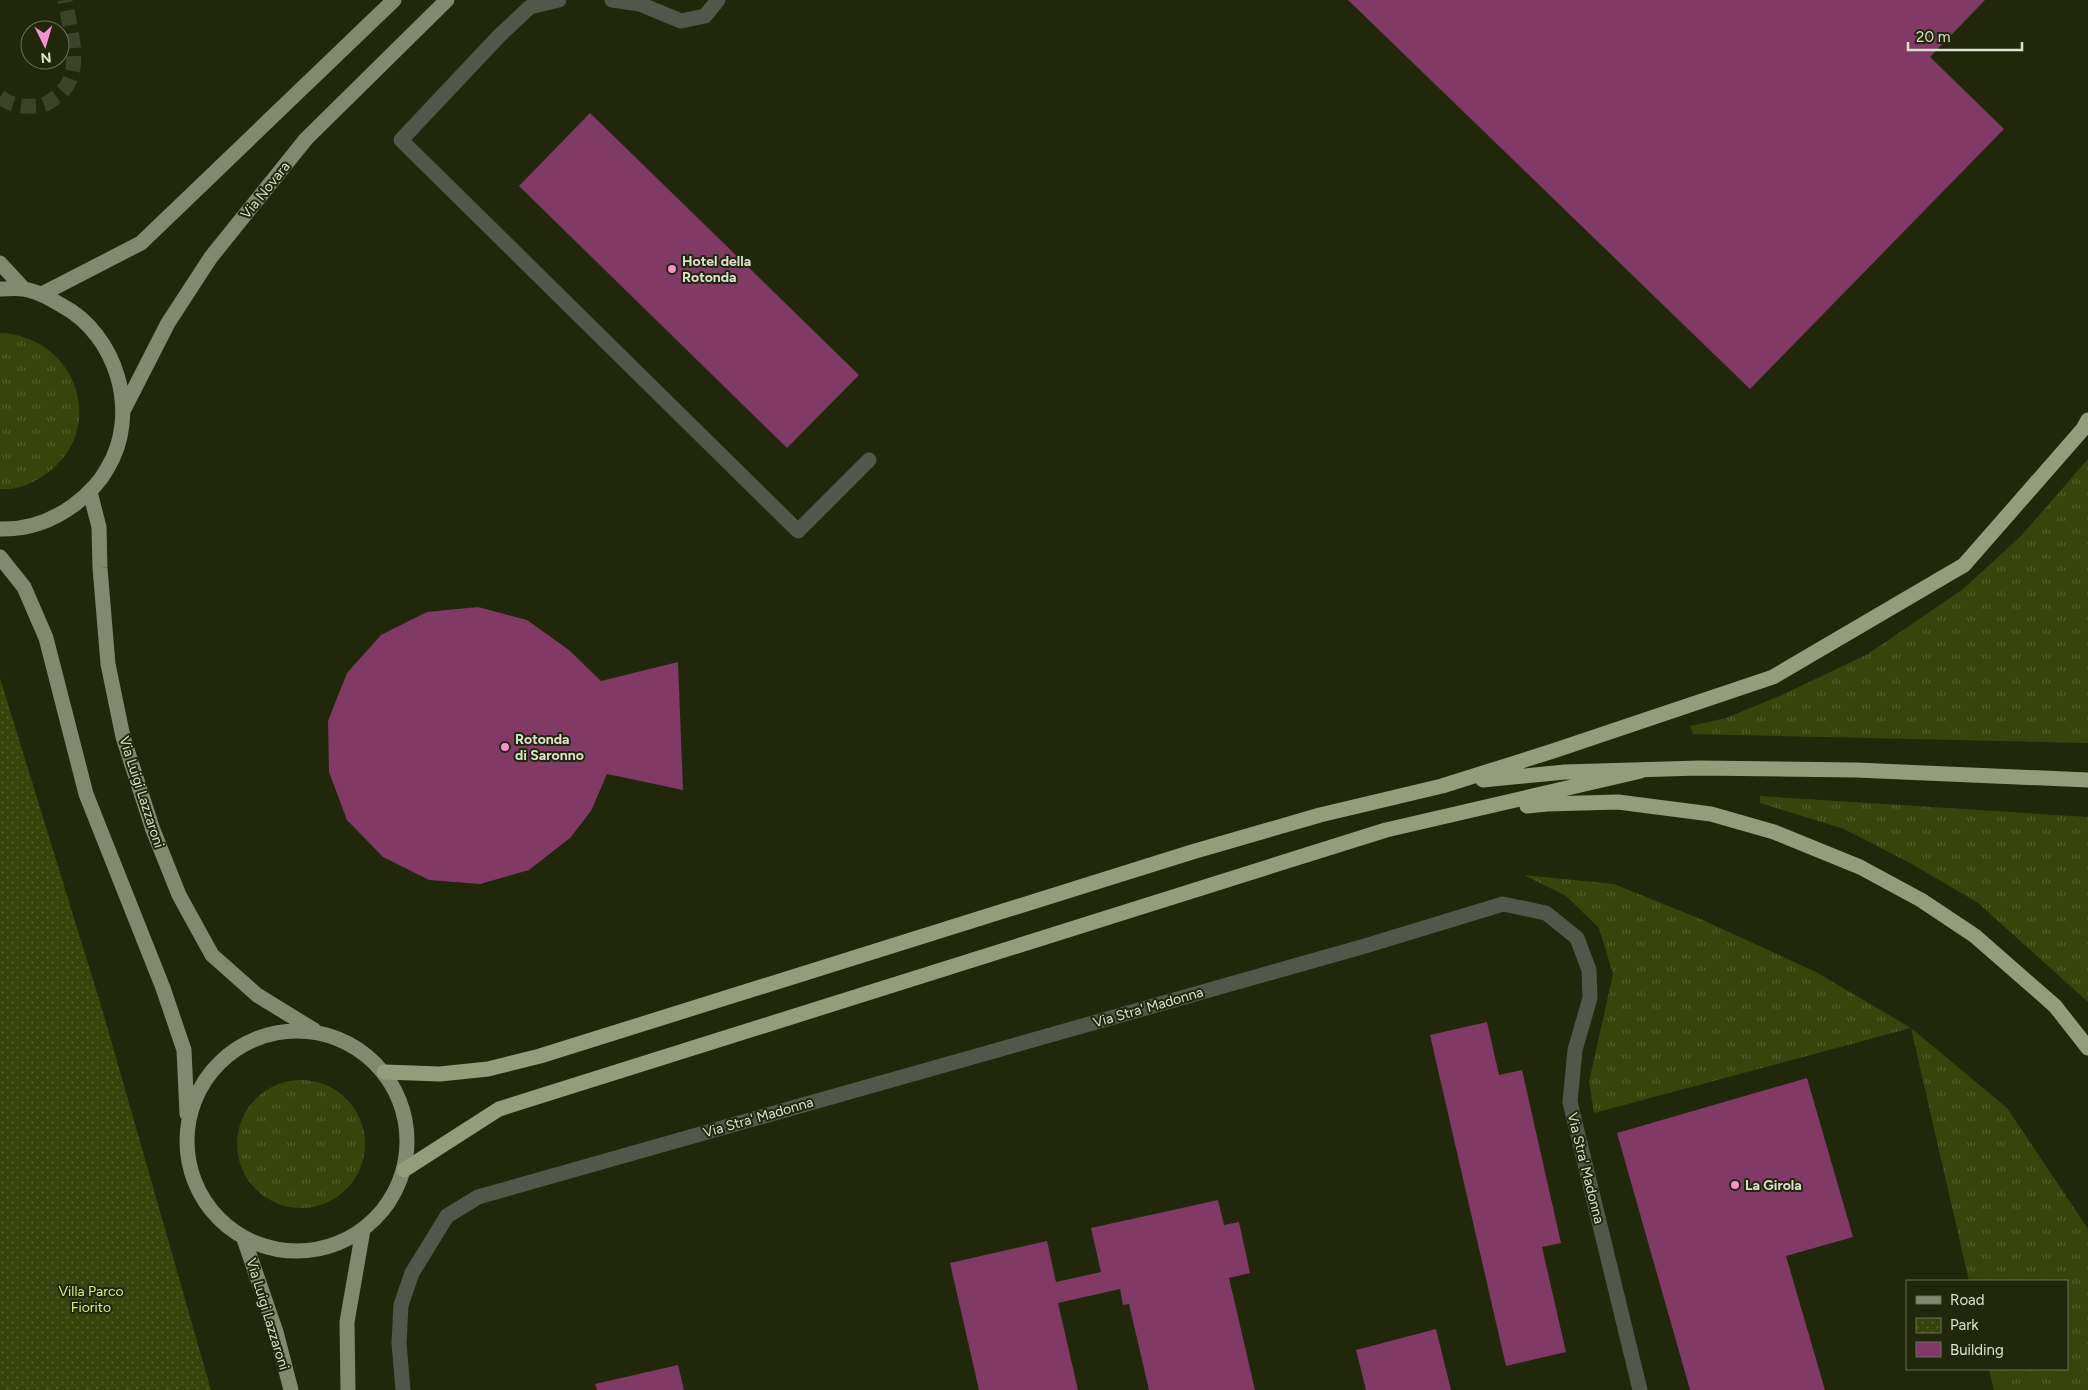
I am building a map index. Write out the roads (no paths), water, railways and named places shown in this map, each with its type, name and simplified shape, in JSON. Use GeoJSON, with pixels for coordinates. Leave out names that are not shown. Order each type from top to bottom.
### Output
{"type":"FeatureCollection","features":[{"type":"Feature","properties":{"kind":"highway"},"geometry":{"type":"LineString","coordinates":[[384,1072],[440,1074],[479,1070],[540,1056],[1201,850],[1320,815],[1442,786],[1773,677],[1964,565],[2083,429],[2088,420]]}},
{"type":"Feature","properties":{"kind":"highway"},"geometry":{"type":"LineString","coordinates":[[1442,786],[1537,774],[1699,768],[1856,770],[2088,780]]}},
{"type":"Feature","properties":{"kind":"highway"},"geometry":{"type":"LineString","coordinates":[[404,1170],[499,1109],[1386,830],[1641,771]]}},
{"type":"Feature","properties":{"kind":"highway"},"geometry":{"type":"LineString","coordinates":[[1456,814],[1547,804],[1618,802],[1711,814],[1774,832],[1860,867],[1921,900],[1975,936],[2055,1006],[2088,1048]]}},
{"type":"Feature","properties":{"kind":"main road"},"geometry":{"type":"LineString","coordinates":[[42,294],[142,243],[394,0]]}},
{"type":"Feature","properties":{"kind":"main road","name":"Via Novara"},"geometry":{"type":"LineString","coordinates":[[123,411],[168,323],[211,257],[306,139],[447,0]]}},
{"type":"Feature","properties":{"kind":"main road"},"geometry":{"type":"LineString","coordinates":[[0,262],[24,289]]}},
{"type":"Feature","properties":{"kind":"main road"},"geometry":{"type":"LineString","coordinates":[[0,289],[24,289],[42,294],[75,312],[102,339],[118,373],[123,411],[119,440],[111,462],[90,492],[58,517],[19,530],[0,529]]}},
{"type":"Feature","properties":{"kind":"main road","name":"Via Luigi Lazzaroni"},"geometry":{"type":"LineString","coordinates":[[90,492],[99,527],[100,568],[108,664],[123,737],[153,830],[178,895],[212,955],[257,995],[315,1031]]}},
{"type":"Feature","properties":{"kind":"main road"},"geometry":{"type":"LineString","coordinates":[[0,557],[24,587],[46,638],[86,794],[163,988],[184,1050],[187,1158],[197,1190],[216,1218],[244,1238],[274,1249],[305,1251],[335,1244],[363,1230],[388,1203],[404,1170],[408,1136],[401,1102],[384,1072],[365,1053],[341,1039],[315,1031],[280,1031],[247,1041],[218,1062],[198,1090],[187,1123]]}},
{"type":"Feature","properties":{"kind":"main road"},"geometry":{"type":"LineString","coordinates":[[348,1390],[347,1322],[363,1230]]}},
{"type":"Feature","properties":{"kind":"main road","name":"Via Luigi Lazzaroni"},"geometry":{"type":"LineString","coordinates":[[244,1238],[276,1332],[291,1390]]}},
{"type":"Feature","properties":{"kind":"street"},"geometry":{"type":"LineString","coordinates":[[559,0],[530,7],[500,35],[401,140],[798,531],[869,460]]}},
{"type":"Feature","properties":{"kind":"street"},"geometry":{"type":"LineString","coordinates":[[612,0],[640,4],[681,22],[705,16],[718,0]]}},
{"type":"Feature","properties":{"kind":"street","name":"Via Stra' Madonna"},"geometry":{"type":"LineString","coordinates":[[403,1390],[399,1343],[401,1305],[412,1273],[447,1216],[478,1197],[1365,946],[1503,904],[1546,913],[1577,938],[1589,970],[1590,998],[1575,1050],[1570,1102],[1640,1390]]}},
{"type":"Feature","properties":{"kind":"tunnel"},"geometry":{"type":"LineString","coordinates":[[0,97],[17,105],[39,106],[51,101],[65,88],[71,77],[74,52],[65,0]]}},
{"type":"Feature","properties":{"kind":"place","name":"Hotel della Rotonda"},"geometry":{"type":"Point","coordinates":[672,269]}},
{"type":"Feature","properties":{"kind":"place","name":"Rotonda di Saronno"},"geometry":{"type":"Point","coordinates":[505,747]}},
{"type":"Feature","properties":{"kind":"place","name":"La Girola"},"geometry":{"type":"Point","coordinates":[1735,1185]}},
{"type":"Feature","properties":{"kind":"park label","name":"Villa Parco Fiorito"},"geometry":{"type":"Point","coordinates":[91,1299]}}]}
